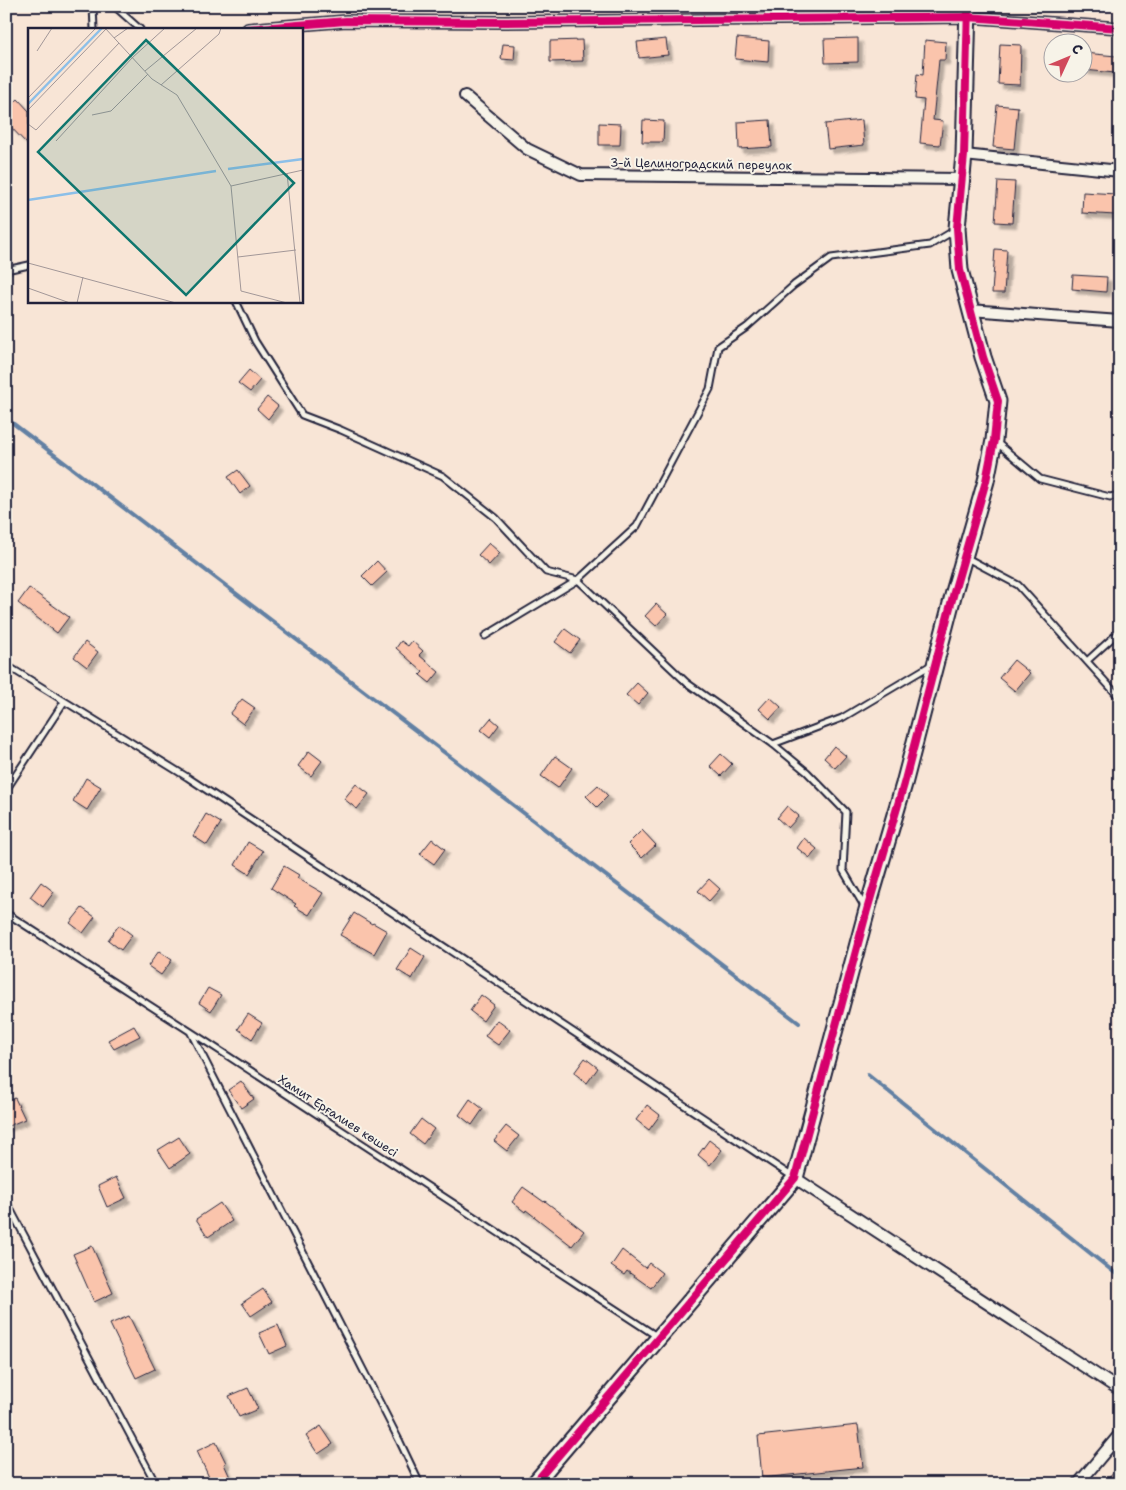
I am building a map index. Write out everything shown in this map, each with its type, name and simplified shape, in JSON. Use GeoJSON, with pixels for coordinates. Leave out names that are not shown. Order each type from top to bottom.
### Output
{"type":"FeatureCollection","features":[{"type":"Feature","properties":{"kind":"street"},"geometry":{"type":"LineString","coordinates":[[534,1484],[795,1178],[986,481],[994,440],[998,401],[983,357],[960,270],[958,228],[964,155],[968,12]]}},
{"type":"Feature","properties":{"kind":"street"},"geometry":{"type":"LineString","coordinates":[[260,28],[346,21],[505,22],[968,12],[1120,28]]}},
{"type":"Feature","properties":{"kind":"street","name":"3-й Целиноградский переулок"},"geometry":{"type":"LineString","coordinates":[[465,96],[527,149],[581,175],[962,179]]}},
{"type":"Feature","properties":{"kind":"street"},"geometry":{"type":"LineString","coordinates":[[964,155],[1120,171]]}},
{"type":"Feature","properties":{"kind":"street"},"geometry":{"type":"LineString","coordinates":[[970,310],[1120,321]]}},
{"type":"Feature","properties":{"kind":"street"},"geometry":{"type":"LineString","coordinates":[[795,1178],[1120,1390]]}},
{"type":"Feature","properties":{"kind":"street"},"geometry":{"type":"LineString","coordinates":[[1078,1484],[1120,1434]]}},
{"type":"Feature","properties":{"kind":"lane"},"geometry":{"type":"LineString","coordinates":[[92,6],[94,28]]}},
{"type":"Feature","properties":{"kind":"lane"},"geometry":{"type":"LineString","coordinates":[[114,6],[139,28]]}},
{"type":"Feature","properties":{"kind":"lane"},"geometry":{"type":"LineString","coordinates":[[485,636],[578,580],[637,526],[710,389],[718,347],[747,327],[794,285],[831,258],[930,245],[958,228]]}},
{"type":"Feature","properties":{"kind":"lane"},"geometry":{"type":"LineString","coordinates":[[6,270],[28,265]]}},
{"type":"Feature","properties":{"kind":"lane"},"geometry":{"type":"LineString","coordinates":[[236,302],[255,341],[302,414],[443,476],[496,518],[546,572],[578,580],[687,683],[773,744],[807,772],[846,812],[844,870],[867,910]]}},
{"type":"Feature","properties":{"kind":"lane"},"geometry":{"type":"LineString","coordinates":[[994,440],[1040,479],[1110,497],[1120,495]]}},
{"type":"Feature","properties":{"kind":"lane"},"geometry":{"type":"LineString","coordinates":[[964,557],[1018,585],[1120,698]]}},
{"type":"Feature","properties":{"kind":"lane"},"geometry":{"type":"LineString","coordinates":[[1087,662],[1120,631]]}},
{"type":"Feature","properties":{"kind":"lane"},"geometry":{"type":"LineString","coordinates":[[773,744],[842,718],[936,662]]}},
{"type":"Feature","properties":{"kind":"lane"},"geometry":{"type":"LineString","coordinates":[[6,666],[186,776],[795,1178]]}},
{"type":"Feature","properties":{"kind":"lane"},"geometry":{"type":"LineString","coordinates":[[6,790],[64,702]]}},
{"type":"Feature","properties":{"kind":"lane","name":"Хамит Ерғалиев көшесі"},"geometry":{"type":"LineString","coordinates":[[6,914],[191,1032],[658,1337]]}},
{"type":"Feature","properties":{"kind":"lane"},"geometry":{"type":"LineString","coordinates":[[191,1032],[420,1484]]}},
{"type":"Feature","properties":{"kind":"lane"},"geometry":{"type":"LineString","coordinates":[[6,1201],[156,1484]]}},
{"type":"Feature","properties":{"kind":"building"},"geometry":{"type":"Polygon","coordinates":[[[737,38],[769,41],[768,62],[735,59],[737,38]]]}},
{"type":"Feature","properties":{"kind":"building"},"geometry":{"type":"Polygon","coordinates":[[[858,38],[858,62],[825,63],[824,39],[858,38]]]}},
{"type":"Feature","properties":{"kind":"building"},"geometry":{"type":"Polygon","coordinates":[[[666,39],[668,55],[639,58],[637,42],[666,39]]]}},
{"type":"Feature","properties":{"kind":"building"},"geometry":{"type":"Polygon","coordinates":[[[582,40],[583,61],[550,62],[550,41],[582,40]]]}},
{"type":"Feature","properties":{"kind":"building"},"geometry":{"type":"Polygon","coordinates":[[[925,40],[946,42],[945,60],[939,60],[933,120],[943,121],[940,145],[920,143],[924,100],[915,99],[917,74],[923,75],[925,40]]]}},
{"type":"Feature","properties":{"kind":"building"},"geometry":{"type":"Polygon","coordinates":[[[503,44],[515,45],[514,60],[501,59],[503,44]]]}},
{"type":"Feature","properties":{"kind":"building"},"geometry":{"type":"Polygon","coordinates":[[[1000,44],[1021,45],[1020,85],[998,84],[1000,44]]]}},
{"type":"Feature","properties":{"kind":"building"},"geometry":{"type":"Polygon","coordinates":[[[1094,54],[1116,56],[1115,73],[1094,71],[1094,54]]]}},
{"type":"Feature","properties":{"kind":"building"},"geometry":{"type":"Polygon","coordinates":[[[18,99],[28,110],[28,145],[6,122],[6,110],[18,99]]]}},
{"type":"Feature","properties":{"kind":"building"},"geometry":{"type":"Polygon","coordinates":[[[997,105],[1018,107],[1014,149],[993,147],[997,105]]]}},
{"type":"Feature","properties":{"kind":"building"},"geometry":{"type":"Polygon","coordinates":[[[643,120],[664,121],[663,142],[642,142],[643,120]]]}},
{"type":"Feature","properties":{"kind":"building"},"geometry":{"type":"Polygon","coordinates":[[[770,120],[772,147],[739,149],[738,122],[770,120]]]}},
{"type":"Feature","properties":{"kind":"building"},"geometry":{"type":"Polygon","coordinates":[[[862,120],[864,145],[828,149],[825,124],[862,120]]]}},
{"type":"Feature","properties":{"kind":"building"},"geometry":{"type":"Polygon","coordinates":[[[599,123],[621,124],[620,145],[599,145],[599,123]]]}},
{"type":"Feature","properties":{"kind":"building"},"geometry":{"type":"Polygon","coordinates":[[[998,181],[1015,182],[1012,223],[995,222],[998,181]]]}},
{"type":"Feature","properties":{"kind":"building"},"geometry":{"type":"Polygon","coordinates":[[[1083,192],[1116,194],[1115,215],[1082,213],[1083,192]]]}},
{"type":"Feature","properties":{"kind":"building"},"geometry":{"type":"Polygon","coordinates":[[[995,249],[1007,250],[1004,293],[992,293],[995,249]]]}},
{"type":"Feature","properties":{"kind":"building"},"geometry":{"type":"Polygon","coordinates":[[[1073,275],[1107,277],[1106,292],[1072,289],[1073,275]]]}},
{"type":"Feature","properties":{"kind":"building"},"geometry":{"type":"Polygon","coordinates":[[[249,370],[260,380],[250,392],[238,383],[249,370]]]}},
{"type":"Feature","properties":{"kind":"building"},"geometry":{"type":"Polygon","coordinates":[[[267,397],[278,406],[268,419],[257,409],[267,397]]]}},
{"type":"Feature","properties":{"kind":"building"},"geometry":{"type":"Polygon","coordinates":[[[238,470],[250,486],[240,494],[228,477],[238,470]]]}},
{"type":"Feature","properties":{"kind":"building"},"geometry":{"type":"Polygon","coordinates":[[[489,543],[500,553],[489,565],[478,555],[489,543]]]}},
{"type":"Feature","properties":{"kind":"building"},"geometry":{"type":"Polygon","coordinates":[[[377,561],[387,572],[372,586],[362,576],[377,561]]]}},
{"type":"Feature","properties":{"kind":"building"},"geometry":{"type":"Polygon","coordinates":[[[29,588],[69,617],[57,633],[18,603],[29,588]]]}},
{"type":"Feature","properties":{"kind":"building"},"geometry":{"type":"Polygon","coordinates":[[[656,604],[667,614],[656,626],[645,616],[656,604]]]}},
{"type":"Feature","properties":{"kind":"building"},"geometry":{"type":"Polygon","coordinates":[[[565,629],[580,640],[570,653],[555,642],[565,629]]]}},
{"type":"Feature","properties":{"kind":"building"},"geometry":{"type":"Polygon","coordinates":[[[401,641],[408,646],[412,641],[423,651],[419,655],[439,672],[430,683],[420,675],[423,672],[396,648],[401,641]]]}},
{"type":"Feature","properties":{"kind":"building"},"geometry":{"type":"Polygon","coordinates":[[[85,642],[98,652],[87,667],[74,657],[85,642]]]}},
{"type":"Feature","properties":{"kind":"building"},"geometry":{"type":"Polygon","coordinates":[[[1014,660],[1030,673],[1015,691],[999,678],[1014,660]]]}},
{"type":"Feature","properties":{"kind":"building"},"geometry":{"type":"Polygon","coordinates":[[[637,683],[648,693],[638,705],[626,695],[637,683]]]}},
{"type":"Feature","properties":{"kind":"building"},"geometry":{"type":"Polygon","coordinates":[[[770,697],[781,707],[770,719],[759,709],[770,697]]]}},
{"type":"Feature","properties":{"kind":"building"},"geometry":{"type":"Polygon","coordinates":[[[242,699],[255,708],[243,724],[230,714],[242,699]]]}},
{"type":"Feature","properties":{"kind":"building"},"geometry":{"type":"Polygon","coordinates":[[[491,718],[499,725],[490,737],[481,730],[491,718]]]}},
{"type":"Feature","properties":{"kind":"building"},"geometry":{"type":"Polygon","coordinates":[[[834,746],[846,756],[835,768],[824,758],[834,746]]]}},
{"type":"Feature","properties":{"kind":"building"},"geometry":{"type":"Polygon","coordinates":[[[309,751],[322,761],[311,776],[298,766],[309,751]]]}},
{"type":"Feature","properties":{"kind":"building"},"geometry":{"type":"Polygon","coordinates":[[[721,754],[732,764],[721,776],[710,766],[721,754]]]}},
{"type":"Feature","properties":{"kind":"building"},"geometry":{"type":"Polygon","coordinates":[[[555,756],[572,768],[558,788],[541,776],[555,756]]]}},
{"type":"Feature","properties":{"kind":"building"},"geometry":{"type":"Polygon","coordinates":[[[86,778],[101,787],[87,810],[73,801],[86,778]]]}},
{"type":"Feature","properties":{"kind":"building"},"geometry":{"type":"Polygon","coordinates":[[[356,784],[369,794],[357,809],[344,799],[356,784]]]}},
{"type":"Feature","properties":{"kind":"building"},"geometry":{"type":"Polygon","coordinates":[[[598,785],[608,796],[597,807],[586,796],[598,785]]]}},
{"type":"Feature","properties":{"kind":"building"},"geometry":{"type":"Polygon","coordinates":[[[787,806],[799,816],[788,828],[777,818],[787,806]]]}},
{"type":"Feature","properties":{"kind":"building"},"geometry":{"type":"Polygon","coordinates":[[[206,814],[221,823],[207,845],[193,836],[206,814]]]}},
{"type":"Feature","properties":{"kind":"building"},"geometry":{"type":"Polygon","coordinates":[[[642,830],[656,845],[642,858],[628,844],[642,830]]]}},
{"type":"Feature","properties":{"kind":"building"},"geometry":{"type":"Polygon","coordinates":[[[804,838],[817,849],[810,858],[797,848],[804,838]]]}},
{"type":"Feature","properties":{"kind":"building"},"geometry":{"type":"Polygon","coordinates":[[[432,839],[445,849],[434,864],[420,854],[432,839]]]}},
{"type":"Feature","properties":{"kind":"building"},"geometry":{"type":"Polygon","coordinates":[[[248,842],[263,851],[249,874],[235,865],[248,842]]]}},
{"type":"Feature","properties":{"kind":"building"},"geometry":{"type":"Polygon","coordinates":[[[284,866],[299,875],[297,878],[323,893],[309,915],[271,888],[284,866]]]}},
{"type":"Feature","properties":{"kind":"building"},"geometry":{"type":"Polygon","coordinates":[[[709,879],[720,889],[709,901],[698,891],[709,879]]]}},
{"type":"Feature","properties":{"kind":"building"},"geometry":{"type":"Polygon","coordinates":[[[41,882],[54,892],[43,907],[30,897],[41,882]]]}},
{"type":"Feature","properties":{"kind":"building"},"geometry":{"type":"Polygon","coordinates":[[[82,908],[95,917],[83,933],[70,923],[82,908]]]}},
{"type":"Feature","properties":{"kind":"building"},"geometry":{"type":"Polygon","coordinates":[[[354,913],[387,931],[374,954],[340,935],[354,913]]]}},
{"type":"Feature","properties":{"kind":"building"},"geometry":{"type":"Polygon","coordinates":[[[119,925],[132,935],[121,950],[108,940],[119,925]]]}},
{"type":"Feature","properties":{"kind":"building"},"geometry":{"type":"Polygon","coordinates":[[[411,948],[425,957],[412,979],[397,970],[411,948]]]}},
{"type":"Feature","properties":{"kind":"building"},"geometry":{"type":"Polygon","coordinates":[[[159,951],[172,960],[161,975],[148,966],[159,951]]]}},
{"type":"Feature","properties":{"kind":"building"},"geometry":{"type":"Polygon","coordinates":[[[208,988],[221,995],[211,1011],[199,1003],[208,988]]]}},
{"type":"Feature","properties":{"kind":"building"},"geometry":{"type":"Polygon","coordinates":[[[481,995],[494,1005],[483,1021],[470,1011],[481,995]]]}},
{"type":"Feature","properties":{"kind":"building"},"geometry":{"type":"Polygon","coordinates":[[[248,1014],[262,1023],[252,1039],[238,1029],[248,1014]]]}},
{"type":"Feature","properties":{"kind":"building"},"geometry":{"type":"Polygon","coordinates":[[[497,1020],[510,1030],[498,1045],[485,1036],[497,1020]]]}},
{"type":"Feature","properties":{"kind":"building"},"geometry":{"type":"Polygon","coordinates":[[[134,1026],[140,1036],[114,1049],[108,1040],[134,1026]]]}},
{"type":"Feature","properties":{"kind":"building"},"geometry":{"type":"Polygon","coordinates":[[[585,1058],[598,1068],[587,1083],[574,1073],[585,1058]]]}},
{"type":"Feature","properties":{"kind":"building"},"geometry":{"type":"Polygon","coordinates":[[[241,1081],[254,1099],[241,1108],[228,1090],[241,1081]]]}},
{"type":"Feature","properties":{"kind":"building"},"geometry":{"type":"Polygon","coordinates":[[[15,1098],[25,1119],[6,1127],[6,1102],[15,1098]]]}},
{"type":"Feature","properties":{"kind":"building"},"geometry":{"type":"Polygon","coordinates":[[[470,1099],[483,1109],[472,1125],[459,1115],[470,1099]]]}},
{"type":"Feature","properties":{"kind":"building"},"geometry":{"type":"Polygon","coordinates":[[[647,1105],[660,1115],[649,1130],[636,1120],[647,1105]]]}},
{"type":"Feature","properties":{"kind":"building"},"geometry":{"type":"Polygon","coordinates":[[[421,1119],[434,1129],[423,1144],[410,1134],[421,1119]]]}},
{"type":"Feature","properties":{"kind":"building"},"geometry":{"type":"Polygon","coordinates":[[[506,1126],[519,1136],[507,1151],[494,1141],[506,1126]]]}},
{"type":"Feature","properties":{"kind":"building"},"geometry":{"type":"Polygon","coordinates":[[[179,1137],[190,1154],[170,1168],[158,1150],[179,1137]]]}},
{"type":"Feature","properties":{"kind":"building"},"geometry":{"type":"Polygon","coordinates":[[[709,1140],[722,1150],[710,1165],[698,1155],[709,1140]]]}},
{"type":"Feature","properties":{"kind":"building"},"geometry":{"type":"Polygon","coordinates":[[[116,1177],[126,1198],[107,1207],[98,1186],[116,1177]]]}},
{"type":"Feature","properties":{"kind":"building"},"geometry":{"type":"Polygon","coordinates":[[[523,1187],[545,1201],[584,1231],[572,1246],[526,1210],[525,1212],[512,1202],[523,1187]]]}},
{"type":"Feature","properties":{"kind":"building"},"geometry":{"type":"Polygon","coordinates":[[[220,1203],[232,1221],[208,1237],[196,1219],[220,1203]]]}},
{"type":"Feature","properties":{"kind":"building"},"geometry":{"type":"Polygon","coordinates":[[[92,1246],[113,1293],[94,1302],[73,1254],[92,1246]]]}},
{"type":"Feature","properties":{"kind":"building"},"geometry":{"type":"Polygon","coordinates":[[[622,1250],[645,1268],[649,1263],[662,1273],[651,1288],[627,1271],[624,1275],[611,1266],[622,1250]]]}},
{"type":"Feature","properties":{"kind":"building"},"geometry":{"type":"Polygon","coordinates":[[[263,1289],[272,1302],[251,1316],[242,1303],[263,1289]]]}},
{"type":"Feature","properties":{"kind":"building"},"geometry":{"type":"Polygon","coordinates":[[[129,1316],[155,1369],[136,1378],[110,1324],[129,1316]]]}},
{"type":"Feature","properties":{"kind":"building"},"geometry":{"type":"Polygon","coordinates":[[[278,1325],[287,1346],[269,1354],[259,1333],[278,1325]]]}},
{"type":"Feature","properties":{"kind":"building"},"geometry":{"type":"Polygon","coordinates":[[[248,1388],[258,1409],[239,1417],[229,1396],[248,1388]]]}},
{"type":"Feature","properties":{"kind":"building"},"geometry":{"type":"Polygon","coordinates":[[[858,1425],[863,1467],[762,1478],[758,1436],[858,1425]]]}},
{"type":"Feature","properties":{"kind":"building"},"geometry":{"type":"Polygon","coordinates":[[[321,1426],[333,1444],[318,1454],[306,1436],[321,1426]]]}},
{"type":"Feature","properties":{"kind":"building"},"geometry":{"type":"Polygon","coordinates":[[[216,1442],[233,1484],[212,1484],[197,1451],[216,1442]]]}},
{"type":"Feature","properties":{"kind":"building"},"geometry":{"type":"Polygon","coordinates":[[[1120,1466],[1120,1484],[1103,1484],[1120,1466]]]}},
{"type":"Feature","properties":{"kind":"waterway"},"geometry":{"type":"LineString","coordinates":[[6,418],[799,1023]]}},
{"type":"Feature","properties":{"kind":"waterway"},"geometry":{"type":"LineString","coordinates":[[868,1075],[1120,1277]]}},
{"type":"Feature","properties":{"kind":"cycle path"},"geometry":{"type":"LineString","coordinates":[[534,1484],[795,1178],[867,910],[904,784],[954,592],[986,481],[994,440],[998,401],[983,357],[960,270],[957,228],[964,155],[968,6]]}},
{"type":"Feature","properties":{"kind":"cycle path"},"geometry":{"type":"LineString","coordinates":[[260,28],[346,21],[505,22],[967,17],[1120,28]]}}]}
